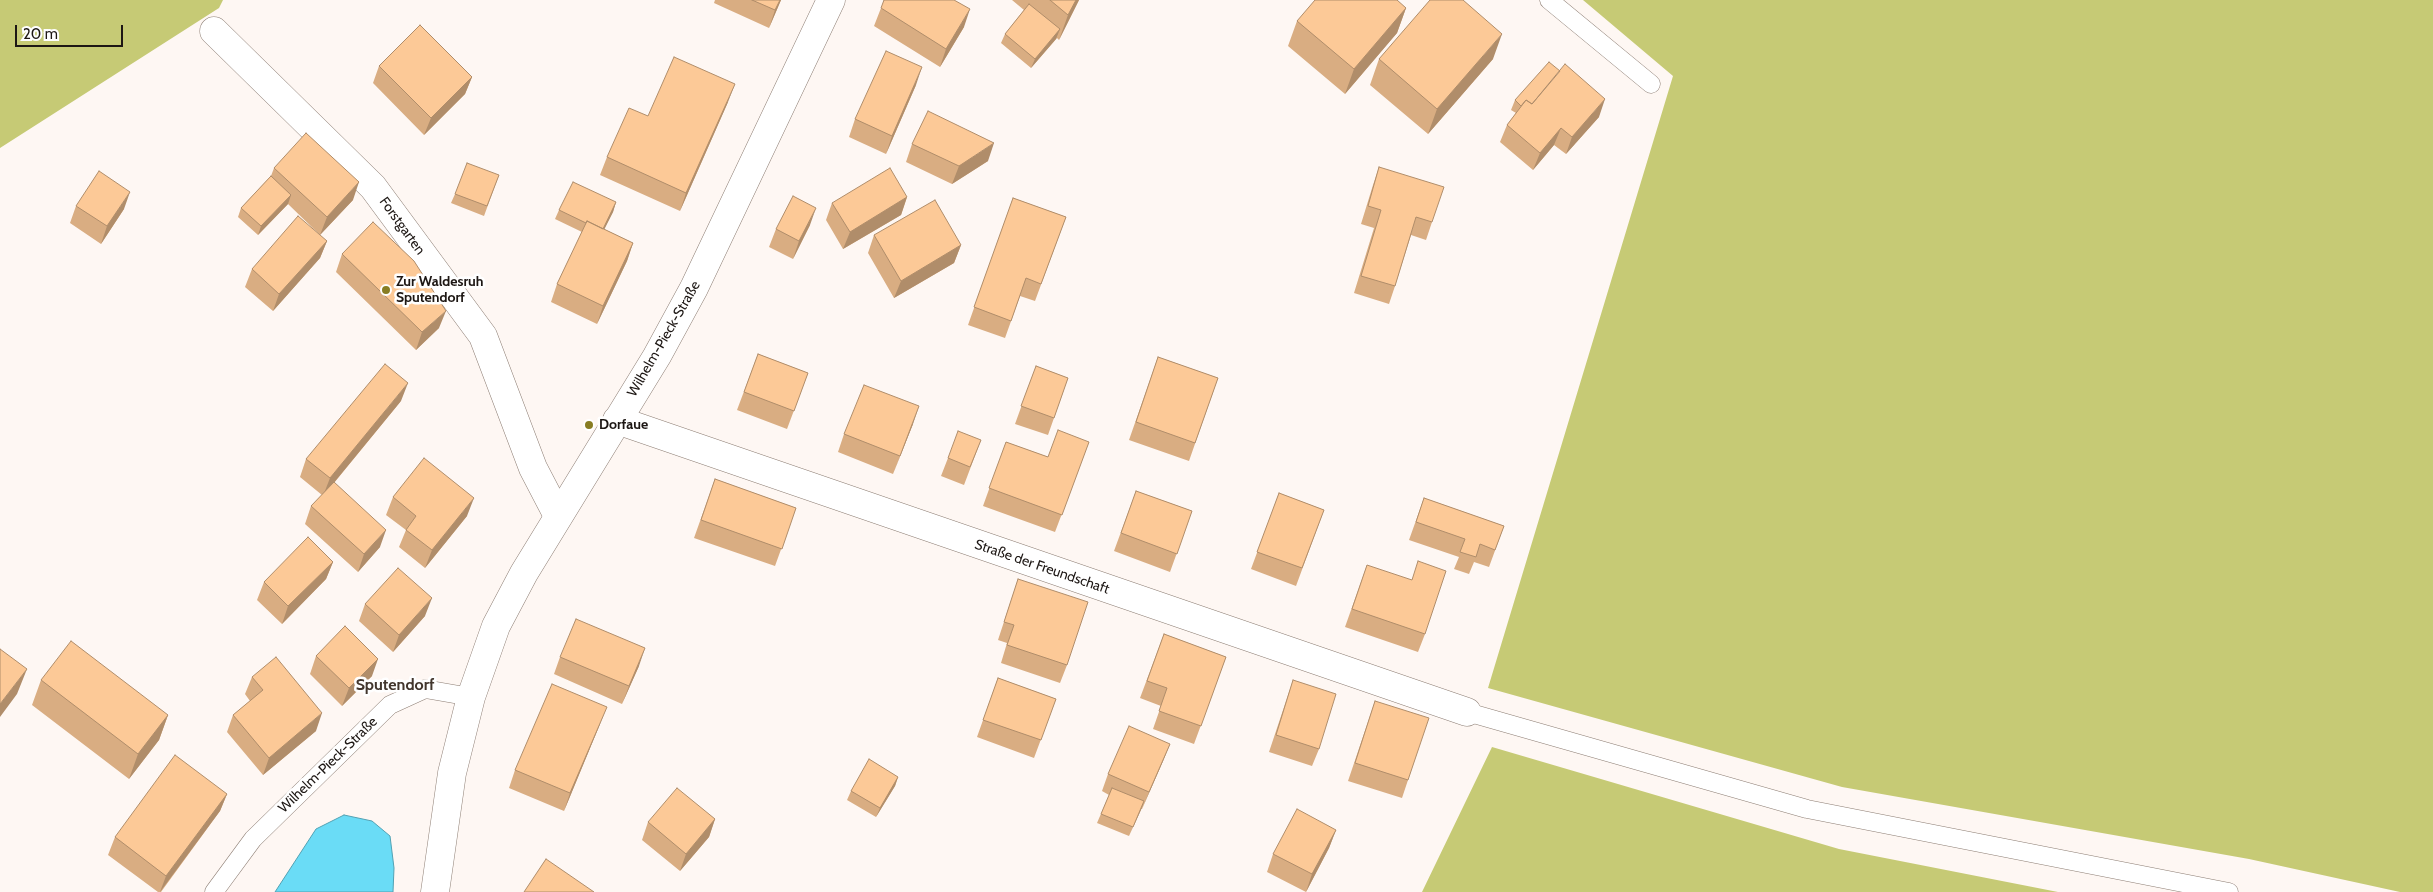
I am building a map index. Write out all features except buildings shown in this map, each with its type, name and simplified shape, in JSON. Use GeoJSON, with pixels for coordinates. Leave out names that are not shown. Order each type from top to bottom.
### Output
{"type":"FeatureCollection","features":[{"type":"Feature","properties":{"kind":"street","name":"Wilhelm-Pieck-Straße"},"geometry":{"type":"LineString","coordinates":[[435,892],[452,773],[471,697],[496,626],[558,516],[657,356],[694,288],[831,0]]}},
{"type":"Feature","properties":{"kind":"street","name":"Forstgarten"},"geometry":{"type":"LineString","coordinates":[[214,30],[373,187],[483,336],[533,468],[558,516]]}},
{"type":"Feature","properties":{"kind":"street","name":"Straße der Freundschaft"},"geometry":{"type":"LineString","coordinates":[[617,420],[1467,712]]}},
{"type":"Feature","properties":{"kind":"lane"},"geometry":{"type":"LineString","coordinates":[[1549,0],[1651,84]]}},
{"type":"Feature","properties":{"kind":"lane","name":"Wilhelm-Pieck-Straße"},"geometry":{"type":"LineString","coordinates":[[214,892],[253,839],[390,705],[425,689],[471,697]]}},
{"type":"Feature","properties":{"kind":"lane"},"geometry":{"type":"LineString","coordinates":[[1467,712],[1807,809],[2229,892]]}},
{"type":"Feature","properties":{"kind":"green space"},"geometry":{"type":"Polygon","coordinates":[[[0,0],[223,0],[219,8],[0,148],[0,0]]]}},
{"type":"Feature","properties":{"kind":"green space"},"geometry":{"type":"Polygon","coordinates":[[[1583,0],[2433,0],[2433,892],[2400,892],[2249,859],[1842,787],[1488,688],[1673,76],[1583,0]]]}},
{"type":"Feature","properties":{"kind":"green space"},"geometry":{"type":"Polygon","coordinates":[[[1492,747],[1839,849],[2058,892],[1422,892],[1492,747]]]}},
{"type":"Feature","properties":{"kind":"water"},"geometry":{"type":"Polygon","coordinates":[[[344,815],[372,821],[390,836],[394,868],[393,892],[275,892],[316,829],[344,815]]]}},
{"type":"Feature","properties":{"kind":"place","name":"Zur Waldesruh Sputendorf"},"geometry":{"type":"Point","coordinates":[386,290]}},
{"type":"Feature","properties":{"kind":"place","name":"Dorfaue"},"geometry":{"type":"Point","coordinates":[589,425]}},
{"type":"Feature","properties":{"kind":"district","name":"Sputendorf"},"geometry":{"type":"Point","coordinates":[395,685]}}]}
